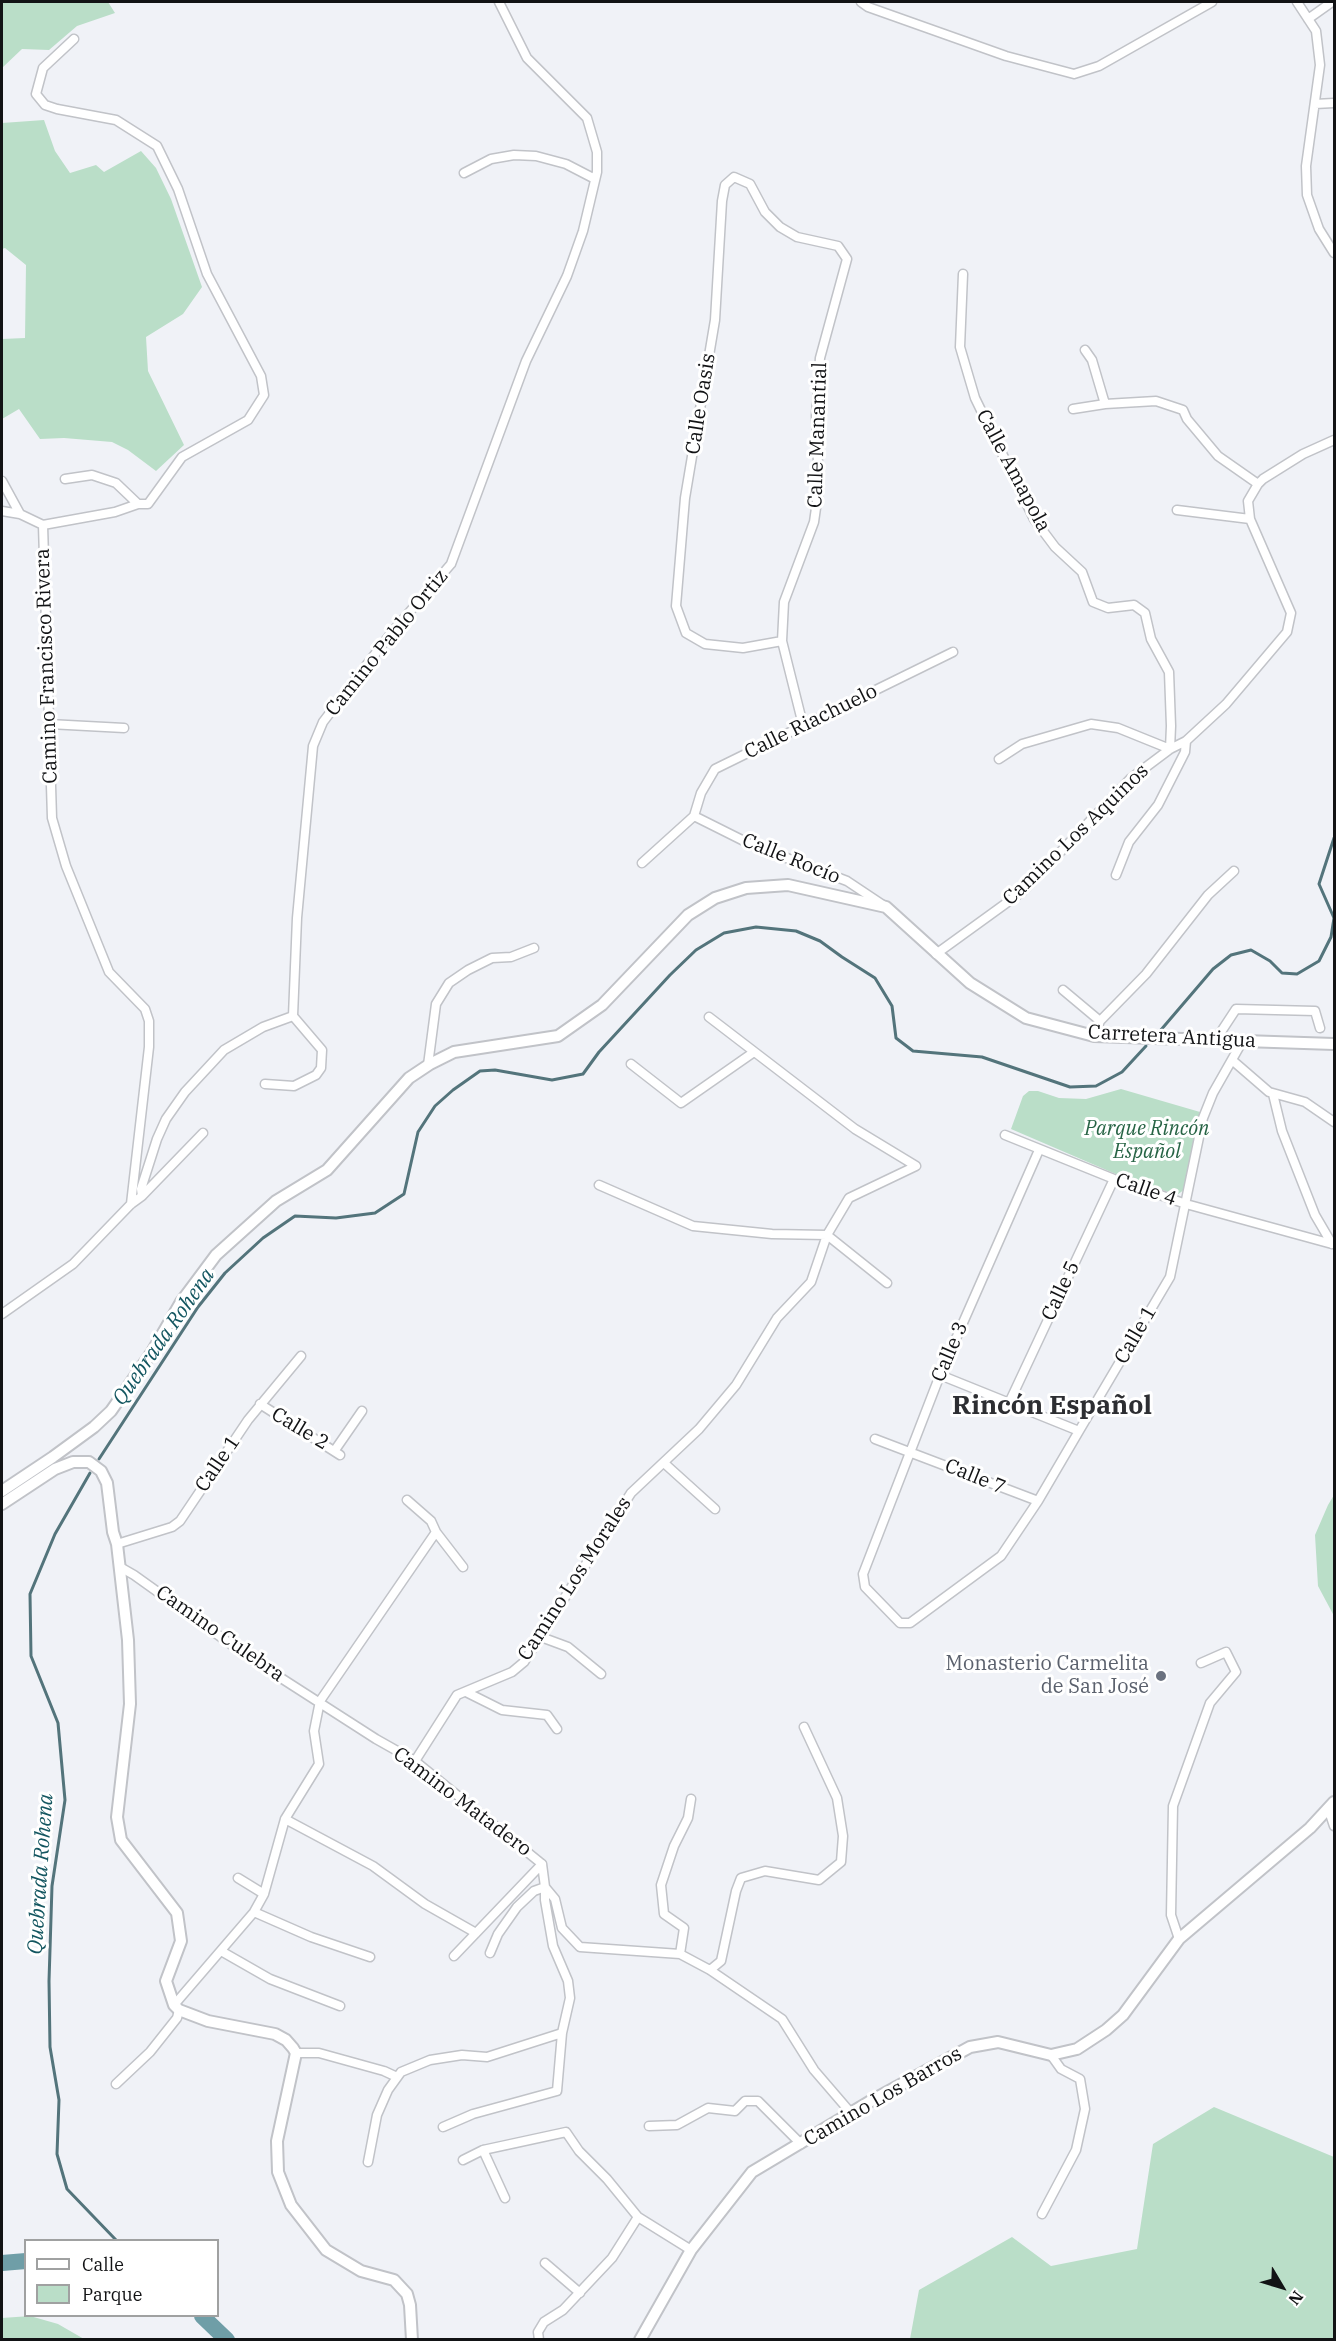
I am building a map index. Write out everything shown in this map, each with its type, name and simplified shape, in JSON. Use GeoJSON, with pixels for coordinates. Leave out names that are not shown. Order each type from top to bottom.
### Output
{"type":"FeatureCollection","features":[{"type":"Feature","properties":{"kind":"street","name":"Camino Pablo Ortiz"},"geometry":{"type":"LineString","coordinates":[[292,1017],[297,918],[313,746],[323,722],[393,631],[451,564],[526,361],[567,276],[584,231],[595,179],[597,152],[587,118],[527,58],[499,2]]}},
{"type":"Feature","properties":{"kind":"street"},"geometry":{"type":"LineString","coordinates":[[861,2],[868,7],[1006,56],[1074,74],[1099,66],[1212,2]]}},
{"type":"Feature","properties":{"kind":"street"},"geometry":{"type":"LineString","coordinates":[[1297,2],[1316,31],[1320,65],[1305,166],[1307,195],[1319,229],[1335,253]]}},
{"type":"Feature","properties":{"kind":"street"},"geometry":{"type":"LineString","coordinates":[[1308,19],[1332,2]]}},
{"type":"Feature","properties":{"kind":"street","name":"Camino Francisco Rivera"},"geometry":{"type":"LineString","coordinates":[[74,39],[44,68],[36,94],[45,105],[57,109],[116,120],[157,146],[178,189],[207,273],[261,376],[264,395],[248,420],[182,457],[148,504],[138,504],[114,512],[43,525],[52,818],[66,866],[109,972],[145,1009],[149,1021],[149,1047],[131,1204]]}},
{"type":"Feature","properties":{"kind":"street"},"geometry":{"type":"LineString","coordinates":[[1315,104],[1335,103]]}},
{"type":"Feature","properties":{"kind":"street"},"geometry":{"type":"LineString","coordinates":[[464,173],[491,159],[514,155],[536,156],[566,164],[595,179]]}},
{"type":"Feature","properties":{"kind":"street","name":"Calle Oasis"},"geometry":{"type":"LineString","coordinates":[[783,641],[743,648],[705,644],[686,633],[676,606],[686,498],[715,320],[722,201],[725,185],[734,177],[750,184],[765,212],[780,227],[797,237],[807,239]]}},
{"type":"Feature","properties":{"kind":"street","name":"Calle Manantial"},"geometry":{"type":"LineString","coordinates":[[803,725],[783,641],[784,602],[814,522],[819,487],[816,416],[820,358],[847,259],[838,246],[807,239]]}},
{"type":"Feature","properties":{"kind":"street","name":"Calle Amapola"},"geometry":{"type":"LineString","coordinates":[[963,274],[960,347],[975,398],[1034,519],[1055,547],[1082,572],[1093,602],[1108,608],[1134,605],[1145,613],[1151,639],[1169,672],[1170,749]]}},
{"type":"Feature","properties":{"kind":"street"},"geometry":{"type":"LineString","coordinates":[[1085,350],[1092,360],[1104,404]]}},
{"type":"Feature","properties":{"kind":"street"},"geometry":{"type":"LineString","coordinates":[[1073,409],[1104,404],[1156,401],[1183,410],[1187,419],[1218,456],[1258,484]]}},
{"type":"Feature","properties":{"kind":"street"},"geometry":{"type":"LineString","coordinates":[[1177,510],[1250,519],[1248,501],[1258,484],[1303,454],[1335,440]]}},
{"type":"Feature","properties":{"kind":"street"},"geometry":{"type":"LineString","coordinates":[[64,479],[92,475],[116,483],[138,504]]}},
{"type":"Feature","properties":{"kind":"street"},"geometry":{"type":"LineString","coordinates":[[2,481],[20,514]]}},
{"type":"Feature","properties":{"kind":"street"},"geometry":{"type":"LineString","coordinates":[[2,511],[20,514],[43,525]]}},
{"type":"Feature","properties":{"kind":"street","name":"Camino Los Aquinos"},"geometry":{"type":"LineString","coordinates":[[936,954],[1023,891],[1130,779],[1170,749],[1186,741],[1226,704],[1287,632],[1291,613],[1250,519]]}},
{"type":"Feature","properties":{"kind":"street","name":"Calle Riachuelo"},"geometry":{"type":"LineString","coordinates":[[694,816],[701,792],[715,768],[953,652]]}},
{"type":"Feature","properties":{"kind":"street"},"geometry":{"type":"LineString","coordinates":[[999,759],[1022,744],[1091,723],[1118,728],[1170,749]]}},
{"type":"Feature","properties":{"kind":"street"},"geometry":{"type":"LineString","coordinates":[[49,724],[124,728]]}},
{"type":"Feature","properties":{"kind":"street"},"geometry":{"type":"LineString","coordinates":[[1116,875],[1129,843],[1158,805],[1185,752],[1186,741]]}},
{"type":"Feature","properties":{"kind":"street"},"geometry":{"type":"LineString","coordinates":[[642,863],[694,816]]}},
{"type":"Feature","properties":{"kind":"street","name":"Calle Rocío"},"geometry":{"type":"LineString","coordinates":[[694,816],[750,844],[847,881],[886,907]]}},
{"type":"Feature","properties":{"kind":"street"},"geometry":{"type":"LineString","coordinates":[[1094,1036],[1100,1021],[1146,974],[1208,895],[1234,871]]}},
{"type":"Feature","properties":{"kind":"street"},"geometry":{"type":"LineString","coordinates":[[2,1491],[94,1427],[111,1411],[152,1352],[181,1302],[216,1255],[276,1201],[327,1170],[409,1078],[428,1065],[454,1052],[558,1036],[602,1005],[688,915],[715,898],[747,888],[788,885],[886,907]]}},
{"type":"Feature","properties":{"kind":"street","name":"Carretera Antigua"},"geometry":{"type":"LineString","coordinates":[[886,907],[970,983],[1026,1018],[1094,1036],[1335,1044]]}},
{"type":"Feature","properties":{"kind":"street"},"geometry":{"type":"LineString","coordinates":[[428,1065],[436,1004],[449,983],[492,958],[511,957],[534,948]]}},
{"type":"Feature","properties":{"kind":"street"},"geometry":{"type":"LineString","coordinates":[[1063,990],[1100,1021]]}},
{"type":"Feature","properties":{"kind":"street"},"geometry":{"type":"LineString","coordinates":[[1215,1041],[1236,1009],[1315,1011],[1320,1028]]}},
{"type":"Feature","properties":{"kind":"street"},"geometry":{"type":"LineString","coordinates":[[142,1196],[141,1189],[157,1139],[166,1119],[185,1092],[224,1050],[263,1027],[292,1017],[322,1050],[321,1068],[316,1075],[294,1086],[265,1084]]}},
{"type":"Feature","properties":{"kind":"street"},"geometry":{"type":"LineString","coordinates":[[631,1064],[681,1103],[754,1052],[709,1017]]}},
{"type":"Feature","properties":{"kind":"street","name":"Calle 1"},"geometry":{"type":"LineString","coordinates":[[926,1611],[1001,1556],[1038,1502],[1170,1277],[1203,1118],[1213,1093],[1242,1042]]}},
{"type":"Feature","properties":{"kind":"street","name":"Camino Los Morales"},"geometry":{"type":"LineString","coordinates":[[415,1761],[457,1695],[512,1672],[524,1662],[631,1493],[699,1429],[736,1385],[777,1318],[811,1282],[827,1235],[849,1198],[916,1166],[855,1129],[754,1052]]}},
{"type":"Feature","properties":{"kind":"street"},"geometry":{"type":"LineString","coordinates":[[1232,1060],[1273,1094],[1305,1102],[1335,1122]]}},
{"type":"Feature","properties":{"kind":"street"},"geometry":{"type":"LineString","coordinates":[[1273,1094],[1282,1131],[1314,1215],[1333,1245]]}},
{"type":"Feature","properties":{"kind":"street"},"geometry":{"type":"LineString","coordinates":[[2,1314],[73,1264],[203,1133]]}},
{"type":"Feature","properties":{"kind":"street","name":"Calle 4"},"geometry":{"type":"LineString","coordinates":[[1005,1135],[1114,1179],[1186,1204],[1333,1245]]}},
{"type":"Feature","properties":{"kind":"street","name":"Calle 3"},"geometry":{"type":"LineString","coordinates":[[926,1611],[910,1623],[900,1623],[865,1587],[863,1574],[940,1375],[1039,1150]]}},
{"type":"Feature","properties":{"kind":"street","name":"Calle 5"},"geometry":{"type":"LineString","coordinates":[[1009,1403],[1114,1179]]}},
{"type":"Feature","properties":{"kind":"street"},"geometry":{"type":"LineString","coordinates":[[599,1185],[693,1226],[772,1234],[827,1235],[887,1283]]}},
{"type":"Feature","properties":{"kind":"street","name":"Calle 1"},"geometry":{"type":"LineString","coordinates":[[117,1544],[172,1527],[180,1521],[260,1404],[301,1356]]}},
{"type":"Feature","properties":{"kind":"street"},"geometry":{"type":"LineString","coordinates":[[940,1375],[1079,1431]]}},
{"type":"Feature","properties":{"kind":"street","name":"Calle 2"},"geometry":{"type":"LineString","coordinates":[[260,1404],[338,1452],[362,1411]]}},
{"type":"Feature","properties":{"kind":"street","name":"Calle 7"},"geometry":{"type":"LineString","coordinates":[[875,1439],[1038,1502]]}},
{"type":"Feature","properties":{"kind":"street"},"geometry":{"type":"LineString","coordinates":[[2,1504],[55,1469],[73,1462],[89,1462],[102,1471],[107,1483],[113,1532],[117,1544],[128,1640],[130,1704],[117,1817],[122,1840],[177,1913],[181,1941],[166,1981],[177,2007],[177,2018],[150,2052],[116,2084]]}},
{"type":"Feature","properties":{"kind":"street"},"geometry":{"type":"LineString","coordinates":[[664,1463],[715,1509]]}},
{"type":"Feature","properties":{"kind":"street"},"geometry":{"type":"LineString","coordinates":[[407,1500],[431,1521],[436,1533],[463,1567]]}},
{"type":"Feature","properties":{"kind":"street"},"geometry":{"type":"LineString","coordinates":[[177,2007],[254,1912],[264,1894],[285,1819],[319,1764],[314,1731],[320,1701],[436,1533]]}},
{"type":"Feature","properties":{"kind":"street","name":"Camino Culebra"},"geometry":{"type":"LineString","coordinates":[[120,1567],[253,1660],[320,1701]]}},
{"type":"Feature","properties":{"kind":"street"},"geometry":{"type":"LineString","coordinates":[[541,1637],[568,1647],[601,1674]]}},
{"type":"Feature","properties":{"kind":"street"},"geometry":{"type":"LineString","coordinates":[[1179,1939],[1171,1915],[1173,1806],[1210,1703],[1236,1672],[1226,1652],[1201,1663]]}},
{"type":"Feature","properties":{"kind":"street"},"geometry":{"type":"LineString","coordinates":[[466,1692],[502,1710],[547,1715],[557,1729]]}},
{"type":"Feature","properties":{"kind":"street","name":"Camino Matadero"},"geometry":{"type":"LineString","coordinates":[[320,1701],[376,1739],[415,1761],[542,1864],[545,1887],[555,1899],[562,1928],[580,1947],[680,1954],[710,1970],[782,2019],[814,2070],[851,2113]]}},
{"type":"Feature","properties":{"kind":"street"},"geometry":{"type":"LineString","coordinates":[[710,1970],[722,1962],[736,1891],[741,1878],[765,1871],[819,1880],[841,1862],[843,1836],[837,1798],[804,1727]]}},
{"type":"Feature","properties":{"kind":"street"},"geometry":{"type":"LineString","coordinates":[[680,1954],[684,1928],[664,1914],[660,1893],[667,1865],[688,1818],[691,1799]]}},
{"type":"Feature","properties":{"kind":"street"},"geometry":{"type":"LineString","coordinates":[[1331,1805],[1335,1826]]}},
{"type":"Feature","properties":{"kind":"street","name":"Camino Los Barros"},"geometry":{"type":"LineString","coordinates":[[640,2340],[691,2250],[752,2172],[851,2113],[970,2047],[998,2042],[1051,2055],[1077,2049],[1106,2030],[1123,2015],[1179,1939],[1310,1828],[1331,1805]]}},
{"type":"Feature","properties":{"kind":"street"},"geometry":{"type":"LineString","coordinates":[[285,1819],[373,1866],[425,1904],[476,1933]]}},
{"type":"Feature","properties":{"kind":"street"},"geometry":{"type":"LineString","coordinates":[[454,1956],[542,1864]]}},
{"type":"Feature","properties":{"kind":"street"},"geometry":{"type":"LineString","coordinates":[[238,1878],[264,1894]]}},
{"type":"Feature","properties":{"kind":"street"},"geometry":{"type":"LineString","coordinates":[[443,2127],[473,2114],[557,2091],[562,2033],[570,1998],[568,1981],[553,1946],[544,1900],[545,1887],[534,1891],[517,1907],[498,1934],[490,1953]]}},
{"type":"Feature","properties":{"kind":"street"},"geometry":{"type":"LineString","coordinates":[[254,1912],[311,1937],[370,1957]]}},
{"type":"Feature","properties":{"kind":"street"},"geometry":{"type":"LineString","coordinates":[[221,1951],[270,1979],[340,2006]]}},
{"type":"Feature","properties":{"kind":"street"},"geometry":{"type":"LineString","coordinates":[[177,2007],[208,2021],[275,2034],[286,2040],[296,2053],[277,2141],[278,2172],[291,2205],[326,2250],[361,2271],[394,2280],[407,2294],[412,2340]]}},
{"type":"Feature","properties":{"kind":"street"},"geometry":{"type":"LineString","coordinates":[[368,2162],[377,2115],[388,2090],[401,2072],[430,2060],[462,2055],[487,2057],[562,2033]]}},
{"type":"Feature","properties":{"kind":"street"},"geometry":{"type":"LineString","coordinates":[[296,2053],[319,2053],[384,2071],[397,2077]]}},
{"type":"Feature","properties":{"kind":"street"},"geometry":{"type":"LineString","coordinates":[[1042,2214],[1076,2150],[1085,2109],[1080,2079],[1061,2069],[1051,2055]]}},
{"type":"Feature","properties":{"kind":"street"},"geometry":{"type":"LineString","coordinates":[[649,2126],[677,2125],[708,2108],[735,2111],[745,2101],[758,2101],[801,2144]]}},
{"type":"Feature","properties":{"kind":"street"},"geometry":{"type":"LineString","coordinates":[[463,2160],[483,2150],[566,2132],[579,2151],[607,2179],[638,2217],[691,2250]]}},
{"type":"Feature","properties":{"kind":"street"},"geometry":{"type":"LineString","coordinates":[[483,2150],[505,2198]]}},
{"type":"Feature","properties":{"kind":"street"},"geometry":{"type":"LineString","coordinates":[[539,2340],[538,2332],[544,2322],[562,2310],[612,2258],[638,2217]]}},
{"type":"Feature","properties":{"kind":"street"},"geometry":{"type":"LineString","coordinates":[[545,2263],[580,2293]]}},
{"type":"Feature","properties":{"kind":"green space"},"geometry":{"type":"Polygon","coordinates":[[[2,2],[108,2],[115,13],[77,26],[49,50],[22,49],[2,68],[2,2]]]}},
{"type":"Feature","properties":{"kind":"green space"},"geometry":{"type":"Polygon","coordinates":[[[44,120],[55,151],[70,173],[96,165],[104,172],[141,151],[156,168],[171,199],[202,287],[183,314],[146,337],[148,371],[184,445],[156,471],[128,450],[112,442],[64,438],[40,439],[19,409],[2,419],[2,339],[25,338],[26,265],[5,248],[2,249],[2,123],[44,120]]]}},
{"type":"Feature","properties":{"kind":"green space","name":"Parque Rincón Español"},"geometry":{"type":"Polygon","coordinates":[[[1121,1089],[1200,1112],[1185,1189],[1177,1195],[1118,1175],[1011,1129],[1023,1096],[1029,1091],[1038,1091],[1059,1098],[1086,1099],[1121,1089]]]}},
{"type":"Feature","properties":{"kind":"green space"},"geometry":{"type":"Polygon","coordinates":[[[1334,1495],[1334,1616],[1318,1586],[1315,1535],[1334,1495]]]}},
{"type":"Feature","properties":{"kind":"green space"},"geometry":{"type":"Polygon","coordinates":[[[1214,2107],[1334,2157],[1334,2339],[910,2339],[919,2290],[1012,2237],[1051,2266],[1137,2249],[1153,2144],[1214,2107]]]}},
{"type":"Feature","properties":{"kind":"green space"},"geometry":{"type":"Polygon","coordinates":[[[34,2317],[58,2324],[84,2339],[2,2339],[2,2318],[34,2317]]]}},
{"type":"Feature","properties":{"kind":"waterway","name":"Quebrada Rohena"},"geometry":{"type":"LineString","coordinates":[[1160,1031],[1213,969],[1231,955],[1251,950],[1270,961],[1282,973],[1297,974],[1319,961],[1331,937],[1334,918],[1319,884],[1334,838]]}},
{"type":"Feature","properties":{"kind":"waterway","name":"Quebrada Rohena"},"geometry":{"type":"LineString","coordinates":[[99,1459],[198,1307],[225,1273],[263,1238],[295,1216],[336,1218],[375,1213],[404,1194],[418,1132],[435,1106],[453,1090],[480,1071],[495,1070],[552,1080],[583,1074],[599,1052],[670,975],[696,950],[724,933],[756,927],[796,931],[820,941],[875,978],[892,1006],[896,1038],[913,1051],[982,1057],[1070,1087],[1096,1086],[1122,1072],[1146,1046]]}},
{"type":"Feature","properties":{"kind":"waterway","name":"Quebrada Rohena"},"geometry":{"type":"LineString","coordinates":[[90,1473],[55,1534],[30,1594],[31,1656],[58,1723],[65,1800],[52,1886],[49,1981],[50,2047],[59,2100],[57,2154],[67,2189],[115,2239]]}},
{"type":"Feature","properties":{"kind":"waterway"},"geometry":{"type":"LineString","coordinates":[[2,2263],[24,2261]]}},
{"type":"Feature","properties":{"kind":"waterway"},"geometry":{"type":"LineString","coordinates":[[203,2317],[227,2340]]}},
{"type":"Feature","properties":{"kind":"place","name":"Monasterio Carmelita de San José"},"geometry":{"type":"Point","coordinates":[1161,1676]}},
{"type":"Feature","properties":{"kind":"district","name":"Rincón Español"},"geometry":{"type":"Point","coordinates":[1052,1406]}}]}
